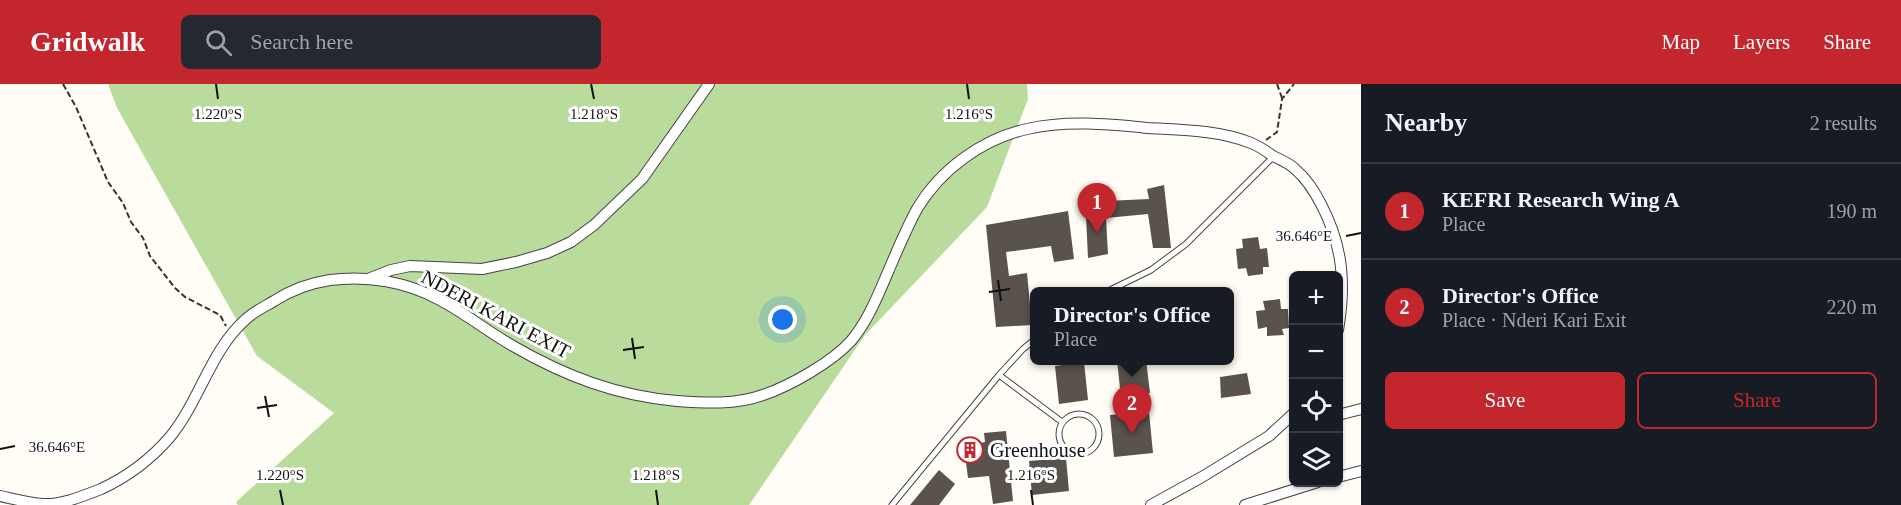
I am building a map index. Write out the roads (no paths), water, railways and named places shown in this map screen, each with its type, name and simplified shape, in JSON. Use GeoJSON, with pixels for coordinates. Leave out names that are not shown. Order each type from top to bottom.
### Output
{"type":"FeatureCollection","features":[{"type":"Feature","properties":{"kind":"street"},"geometry":{"type":"LineString","coordinates":[[368,279],[410,266],[482,269],[547,253],[571,242],[594,225],[642,179],[709,84]]}},
{"type":"Feature","properties":{"kind":"street","name":"NDERI KARI EXIT"},"geometry":{"type":"LineString","coordinates":[[0,496],[45,504],[60,503],[111,484],[143,464],[169,438],[183,419],[226,342],[243,321],[293,290],[323,281],[368,279],[416,289],[441,300],[513,346],[600,387],[636,396],[699,403],[734,402],[759,397],[782,387],[830,359],[852,339],[864,322],[918,207],[944,174],[963,158],[983,146],[1008,134],[1027,129],[1080,123],[1197,132],[1230,137],[1258,146],[1292,166],[1305,178],[1329,220],[1339,247],[1342,294],[1339,325]]}},
{"type":"Feature","properties":{"kind":"street"},"geometry":{"type":"LineString","coordinates":[[1343,414],[1361,410]]}},
{"type":"Feature","properties":{"kind":"street"},"geometry":{"type":"LineString","coordinates":[[1151,505],[1269,436],[1289,417]]}},
{"type":"Feature","properties":{"kind":"street"},"geometry":{"type":"LineString","coordinates":[[1343,476],[1361,471]]}},
{"type":"Feature","properties":{"kind":"street"},"geometry":{"type":"LineString","coordinates":[[1245,505],[1305,487]]}},
{"type":"Feature","properties":{"kind":"lane"},"geometry":{"type":"LineString","coordinates":[[1115,287],[1151,270],[1186,244],[1274,156]]}},
{"type":"Feature","properties":{"kind":"lane"},"geometry":{"type":"LineString","coordinates":[[892,505],[999,375],[1030,344]]}},
{"type":"Feature","properties":{"kind":"lane"},"geometry":{"type":"LineString","coordinates":[[999,375],[1062,422]]}},
{"type":"Feature","properties":{"kind":"lane"},"geometry":{"type":"LineString","coordinates":[[1080,413],[1093,419],[1099,432],[1099,439],[1095,446],[1084,454],[1070,453],[1060,443],[1058,436],[1062,422],[1073,414],[1080,413]]}},
{"type":"Feature","properties":{"kind":"place","name":"KEFRI Research Wing A"},"geometry":{"type":"Point","coordinates":[1097,233]}},
{"type":"Feature","properties":{"kind":"place","name":"Director's Office"},"geometry":{"type":"Point","coordinates":[1132,434]}},
{"type":"Feature","properties":{"kind":"place","name":"Greenhouse"},"geometry":{"type":"Point","coordinates":[970,450]}}]}
